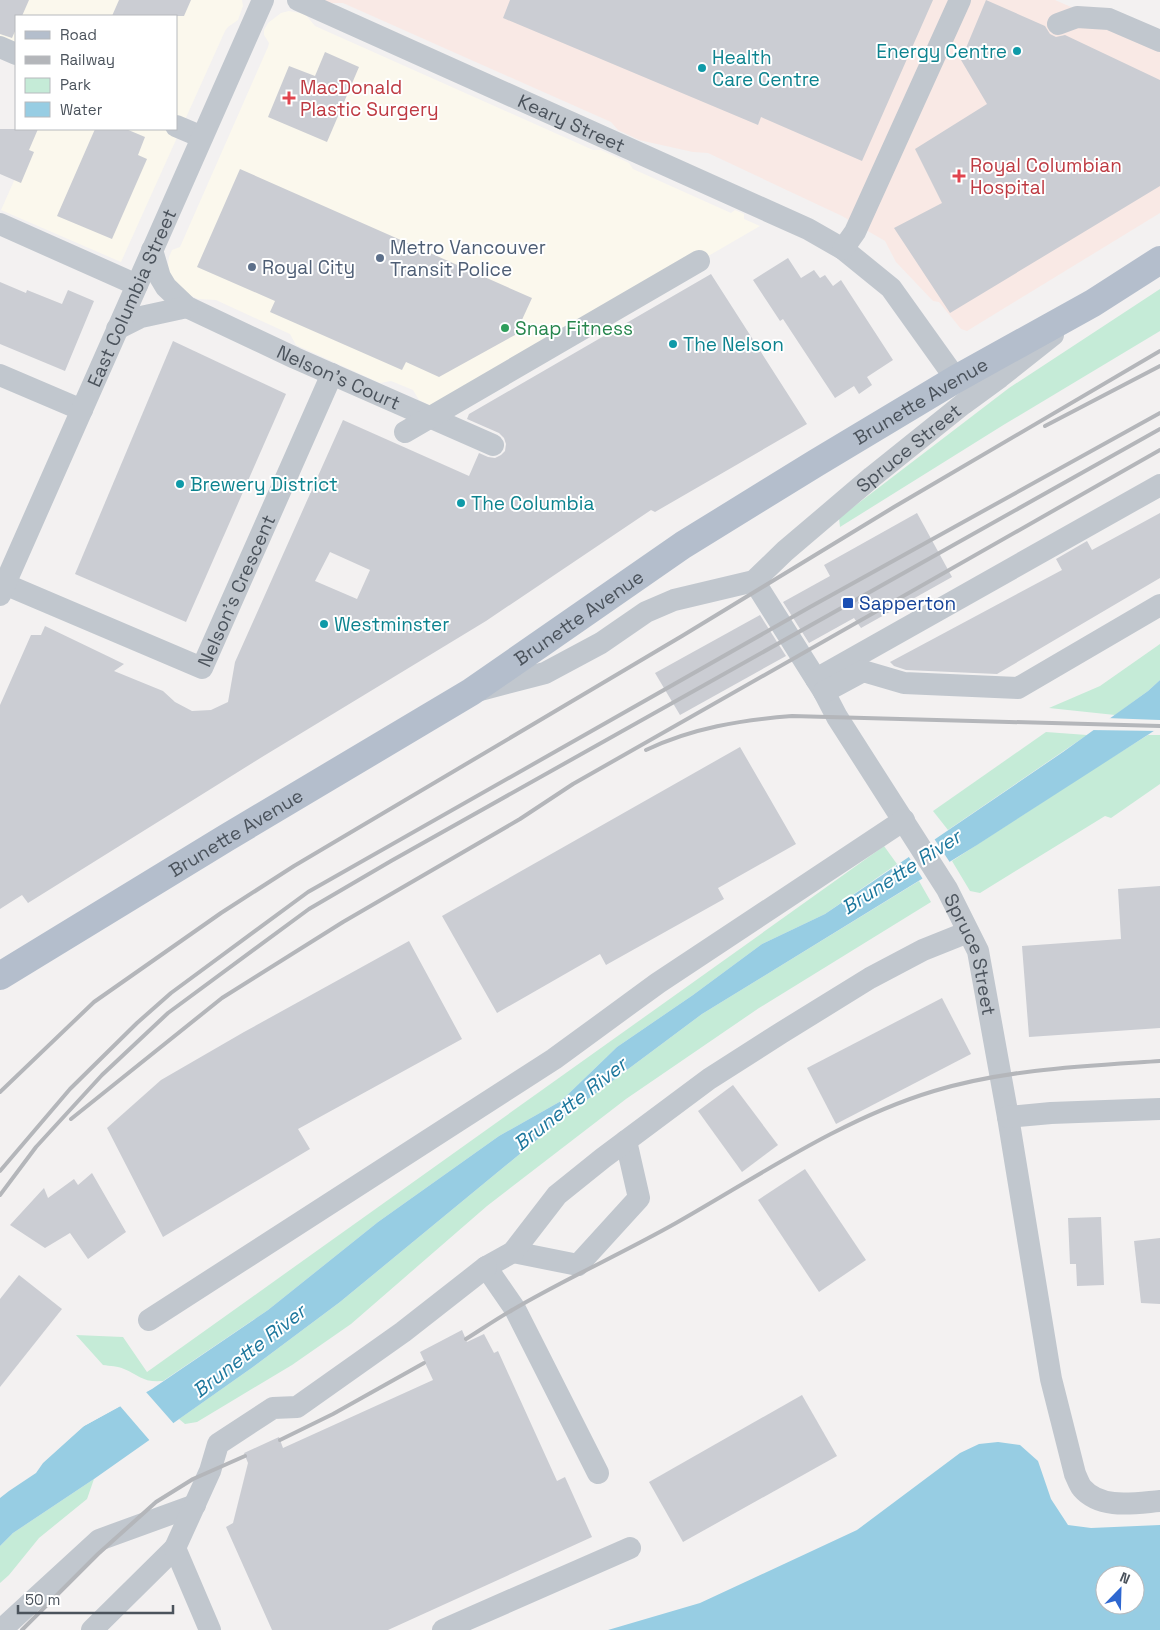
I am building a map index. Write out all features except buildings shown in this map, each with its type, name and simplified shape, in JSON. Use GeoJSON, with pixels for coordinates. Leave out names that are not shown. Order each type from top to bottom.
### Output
{"type":"FeatureCollection","features":[{"type":"Feature","properties":{"kind":"main road","name":"Brunette Avenue"},"geometry":{"type":"LineString","coordinates":[[0,976],[234,833],[471,692],[683,545],[956,379],[1093,303],[1160,260]]}},
{"type":"Feature","properties":{"kind":"street","name":"East Columbia Street"},"geometry":{"type":"LineString","coordinates":[[2,587],[263,0]]}},
{"type":"Feature","properties":{"kind":"street","name":"Keary Street"},"geometry":{"type":"LineString","coordinates":[[298,0],[808,229],[843,249],[891,288],[956,379]]}},
{"type":"Feature","properties":{"kind":"street"},"geometry":{"type":"LineString","coordinates":[[843,249],[855,232],[960,0]]}},
{"type":"Feature","properties":{"kind":"street"},"geometry":{"type":"LineString","coordinates":[[1058,24],[1077,17],[1109,19],[1160,41]]}},
{"type":"Feature","properties":{"kind":"street"},"geometry":{"type":"LineString","coordinates":[[0,47],[15,54]]}},
{"type":"Feature","properties":{"kind":"street"},"geometry":{"type":"LineString","coordinates":[[178,127],[202,137]]}},
{"type":"Feature","properties":{"kind":"street"},"geometry":{"type":"LineString","coordinates":[[0,224],[137,285]]}},
{"type":"Feature","properties":{"kind":"street","name":"Nelson's Court"},"geometry":{"type":"LineString","coordinates":[[152,250],[160,277],[166,287],[187,307],[493,445]]}},
{"type":"Feature","properties":{"kind":"street"},"geometry":{"type":"LineString","coordinates":[[405,432],[700,261]]}},
{"type":"Feature","properties":{"kind":"street","name":"Spruce Street"},"geometry":{"type":"LineString","coordinates":[[1093,303],[872,477],[784,551],[754,581],[820,686],[837,717],[947,889],[978,952],[1008,1117],[1051,1379],[1075,1474],[1081,1487],[1095,1497],[1121,1504],[1160,1501]]}},
{"type":"Feature","properties":{"kind":"street"},"geometry":{"type":"LineString","coordinates":[[117,329],[141,317],[187,307]]}},
{"type":"Feature","properties":{"kind":"street","name":"Nelson's Crescent"},"geometry":{"type":"LineString","coordinates":[[2,587],[202,668],[332,374]]}},
{"type":"Feature","properties":{"kind":"street"},"geometry":{"type":"LineString","coordinates":[[0,375],[82,410]]}},
{"type":"Feature","properties":{"kind":"street"},"geometry":{"type":"LineString","coordinates":[[820,686],[1160,485]]}},
{"type":"Feature","properties":{"kind":"street"},"geometry":{"type":"LineString","coordinates":[[471,692],[545,673],[601,643],[646,612],[674,600],[754,581]]}},
{"type":"Feature","properties":{"kind":"street"},"geometry":{"type":"LineString","coordinates":[[820,686],[863,671],[904,684],[1018,688],[1160,605]]}},
{"type":"Feature","properties":{"kind":"street"},"geometry":{"type":"LineString","coordinates":[[149,1320],[554,1059],[658,983],[904,820]]}},
{"type":"Feature","properties":{"kind":"street"},"geometry":{"type":"LineString","coordinates":[[92,1630],[175,1548],[210,1471],[218,1444],[273,1408],[297,1407],[403,1332],[486,1267],[513,1252],[558,1196],[626,1141],[709,1079],[781,1032],[870,978],[923,950],[968,932]]}},
{"type":"Feature","properties":{"kind":"street"},"geometry":{"type":"LineString","coordinates":[[1008,1117],[1160,1108]]}},
{"type":"Feature","properties":{"kind":"street"},"geometry":{"type":"LineString","coordinates":[[513,1252],[578,1265],[640,1198],[626,1141]]}},
{"type":"Feature","properties":{"kind":"street"},"geometry":{"type":"LineString","coordinates":[[486,1267],[515,1308],[598,1473]]}},
{"type":"Feature","properties":{"kind":"street"},"geometry":{"type":"LineString","coordinates":[[1,1630],[100,1540],[195,1505]]}},
{"type":"Feature","properties":{"kind":"street"},"geometry":{"type":"LineString","coordinates":[[175,1548],[210,1630]]}},
{"type":"Feature","properties":{"kind":"street"},"geometry":{"type":"LineString","coordinates":[[443,1630],[630,1548]]}},
{"type":"Feature","properties":{"kind":"shaded area"},"geometry":{"type":"Polygon","coordinates":[[[0,0],[242,0],[243,6],[238,20],[225,31],[121,262],[1,210],[37,130],[178,130],[178,15],[15,15],[15,54],[0,47],[0,0]]]}},
{"type":"Feature","properties":{"kind":"shaded area","name":"Royal Columbian Hospital"},"geometry":{"type":"Polygon","coordinates":[[[322,0],[1055,0],[1160,51],[1160,213],[967,331],[961,329],[939,302],[933,301],[896,262],[885,241],[842,216],[708,153],[693,152],[639,140],[618,130],[611,122],[343,3],[331,3],[322,0]]]}},
{"type":"Feature","properties":{"kind":"shaded area"},"geometry":{"type":"Polygon","coordinates":[[[289,11],[305,14],[315,26],[593,150],[601,150],[629,163],[633,169],[731,213],[735,210],[744,214],[744,219],[760,226],[441,411],[419,400],[413,390],[391,381],[380,383],[296,345],[290,334],[216,300],[198,299],[189,295],[170,275],[168,264],[172,250],[180,247],[268,47],[269,43],[264,35],[264,30],[268,23],[281,13],[289,11]]]}},
{"type":"Feature","properties":{"kind":"green space"},"geometry":{"type":"Polygon","coordinates":[[[1160,289],[1160,331],[1005,424],[840,527],[839,518],[1009,388],[1160,289]]]}},
{"type":"Feature","properties":{"kind":"green space"},"geometry":{"type":"Polygon","coordinates":[[[1160,644],[1160,680],[1115,715],[1049,708],[1100,686],[1160,644]]]}},
{"type":"Feature","properties":{"kind":"green space"},"geometry":{"type":"Polygon","coordinates":[[[1046,732],[1087,735],[948,830],[933,811],[1046,732]]]}},
{"type":"Feature","properties":{"kind":"green space"},"geometry":{"type":"Polygon","coordinates":[[[1148,735],[1160,735],[1160,784],[1111,818],[1105,816],[980,893],[970,891],[952,861],[1148,735]]]}},
{"type":"Feature","properties":{"kind":"green space"},"geometry":{"type":"Polygon","coordinates":[[[884,846],[897,864],[825,914],[762,944],[693,995],[617,1047],[561,1101],[499,1136],[378,1222],[268,1310],[163,1381],[146,1380],[122,1368],[103,1365],[76,1335],[123,1337],[147,1372],[884,846]]]}},
{"type":"Feature","properties":{"kind":"green space"},"geometry":{"type":"Polygon","coordinates":[[[919,881],[931,902],[759,1008],[626,1099],[487,1206],[351,1324],[292,1365],[197,1422],[185,1424],[179,1419],[340,1302],[572,1111],[702,1014],[919,881]]]}},
{"type":"Feature","properties":{"kind":"green space"},"geometry":{"type":"Polygon","coordinates":[[[94,1479],[87,1499],[39,1538],[9,1575],[0,1583],[0,1546],[13,1533],[94,1479]]]}},
{"type":"Feature","properties":{"kind":"water","name":"Brunette River"},"geometry":{"type":"Polygon","coordinates":[[[1160,680],[1160,727],[977,845],[702,1014],[572,1111],[340,1302],[253,1367],[94,1479],[13,1533],[0,1546],[0,1481],[49,1452],[84,1426],[152,1389],[268,1310],[378,1222],[499,1136],[561,1101],[617,1047],[693,995],[762,944],[825,914],[1063,752],[1148,691],[1160,680]]]}},
{"type":"Feature","properties":{"kind":"water"},"geometry":{"type":"Polygon","coordinates":[[[998,1442],[1020,1445],[1038,1461],[1051,1499],[1068,1525],[1091,1528],[1160,1525],[1160,1630],[608,1630],[700,1603],[857,1530],[960,1453],[979,1444],[998,1442]]]}},
{"type":"Feature","properties":{"kind":"pier"},"geometry":{"type":"Polygon","coordinates":[[[1106,718],[1160,720],[1160,730],[1090,730],[1106,718]]]}},
{"type":"Feature","properties":{"kind":"pier"},"geometry":{"type":"Polygon","coordinates":[[[933,837],[951,864],[924,881],[907,854],[933,837]]]}},
{"type":"Feature","properties":{"kind":"pier"},"geometry":{"type":"Polygon","coordinates":[[[163,1381],[146,1392],[175,1425],[151,1442],[120,1406],[84,1426],[43,1463],[36,1473],[0,1498],[0,1477],[16,1461],[48,1449],[82,1424],[157,1382],[163,1381]]]}},
{"type":"Feature","properties":{"kind":"railway"},"geometry":{"type":"LineString","coordinates":[[0,1092],[94,1002],[221,913],[294,866],[682,636],[894,507],[1160,351]]}},
{"type":"Feature","properties":{"kind":"railway"},"geometry":{"type":"LineString","coordinates":[[1045,426],[1160,366]]}},
{"type":"Feature","properties":{"kind":"railway"},"geometry":{"type":"LineString","coordinates":[[0,1171],[70,1089],[137,1023],[171,993],[308,892],[810,607],[1160,413]]}},
{"type":"Feature","properties":{"kind":"railway"},"geometry":{"type":"LineString","coordinates":[[0,1195],[36,1147],[102,1075],[168,1013],[309,909],[391,861],[1160,429]]}},
{"type":"Feature","properties":{"kind":"railway"},"geometry":{"type":"LineString","coordinates":[[71,1119],[222,998],[343,922],[520,819],[573,784],[1160,450]]}},
{"type":"Feature","properties":{"kind":"railway"},"geometry":{"type":"LineString","coordinates":[[646,750],[663,742],[717,726],[792,716],[1160,726]]}},
{"type":"Feature","properties":{"kind":"railway"},"geometry":{"type":"LineString","coordinates":[[466,1339],[502,1316],[676,1223],[801,1150],[866,1117],[900,1103],[934,1091],[1018,1073],[1160,1061]]}},
{"type":"Feature","properties":{"kind":"railway"},"geometry":{"type":"LineString","coordinates":[[280,1440],[333,1414],[424,1363]]}},
{"type":"Feature","properties":{"kind":"railway"},"geometry":{"type":"LineString","coordinates":[[22,1630],[98,1554],[156,1502],[193,1479],[245,1456]]}},
{"type":"Feature","properties":{"kind":"place","name":"Energy Centre"},"geometry":{"type":"Point","coordinates":[1017,51]}},
{"type":"Feature","properties":{"kind":"place","name":"Health Care Centre"},"geometry":{"type":"Point","coordinates":[702,68]}},
{"type":"Feature","properties":{"kind":"place","name":"MacDonald Plastic Surgery"},"geometry":{"type":"Point","coordinates":[289,98]}},
{"type":"Feature","properties":{"kind":"place","name":"Royal Columbian Hospital"},"geometry":{"type":"Point","coordinates":[959,176]}},
{"type":"Feature","properties":{"kind":"place","name":"Metro Vancouver Transit Police"},"geometry":{"type":"Point","coordinates":[380,258]}},
{"type":"Feature","properties":{"kind":"place","name":"Royal City"},"geometry":{"type":"Point","coordinates":[252,267]}},
{"type":"Feature","properties":{"kind":"place","name":"Snap Fitness"},"geometry":{"type":"Point","coordinates":[505,328]}},
{"type":"Feature","properties":{"kind":"place","name":"The Nelson"},"geometry":{"type":"Point","coordinates":[673,344]}},
{"type":"Feature","properties":{"kind":"place","name":"Brewery District"},"geometry":{"type":"Point","coordinates":[180,484]}},
{"type":"Feature","properties":{"kind":"place","name":"The Columbia"},"geometry":{"type":"Point","coordinates":[461,503]}},
{"type":"Feature","properties":{"kind":"place","name":"Sapperton"},"geometry":{"type":"Point","coordinates":[848,603]}},
{"type":"Feature","properties":{"kind":"place","name":"Westminster"},"geometry":{"type":"Point","coordinates":[324,624]}}]}
